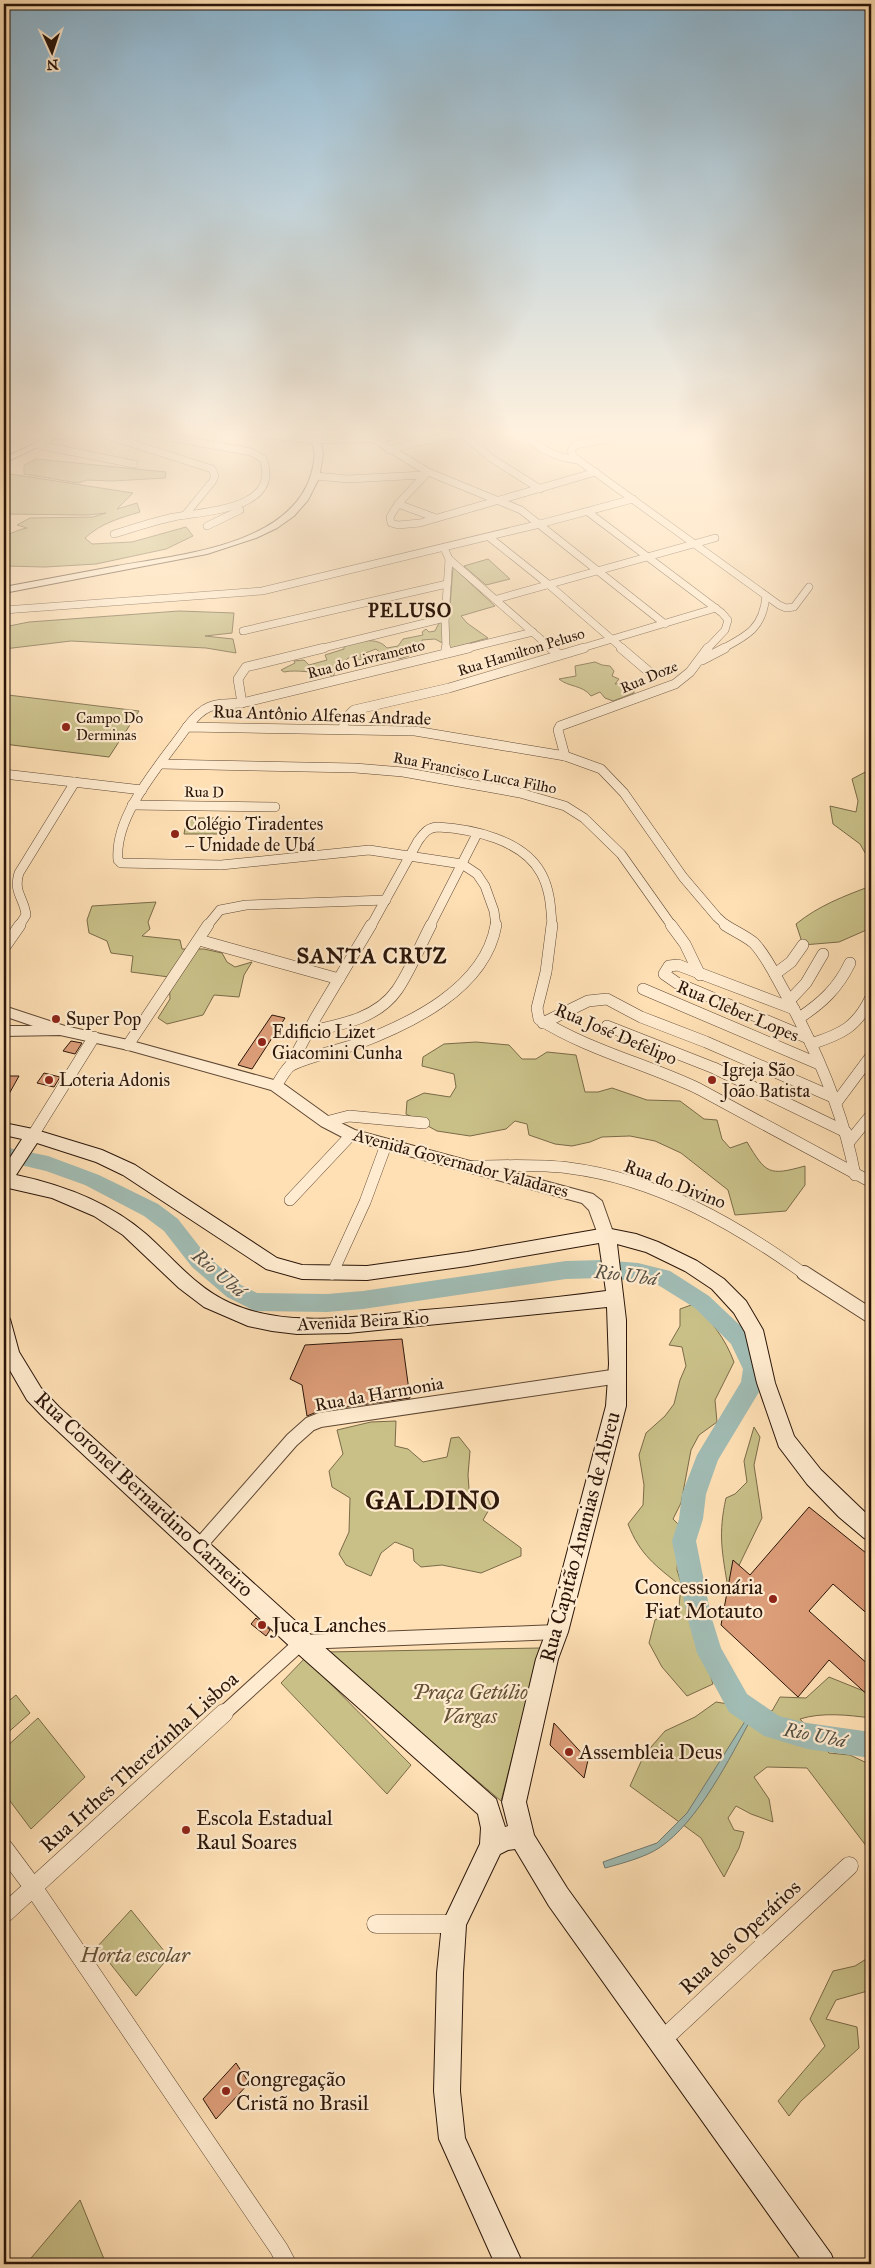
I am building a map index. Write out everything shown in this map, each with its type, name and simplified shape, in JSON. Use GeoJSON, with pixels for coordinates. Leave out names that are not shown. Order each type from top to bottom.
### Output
{"type":"FeatureCollection","features":[{"type":"Feature","properties":{"kind":"main road"},"geometry":{"type":"LineString","coordinates":[[4,1129],[29,1139],[102,1157],[129,1170],[177,1204],[272,1264],[302,1272],[332,1274],[367,1273],[607,1239],[636,1241],[691,1266],[718,1284],[740,1307],[754,1330],[766,1382],[786,1440],[814,1477],[846,1510],[871,1531]]}},
{"type":"Feature","properties":{"kind":"main road"},"geometry":{"type":"LineString","coordinates":[[5,1177],[29,1139]]}},
{"type":"Feature","properties":{"kind":"main road","name":"Avenida Beira Rio"},"geometry":{"type":"LineString","coordinates":[[5,1177],[67,1195],[99,1210],[129,1230],[196,1292],[223,1309],[251,1319],[296,1326],[334,1325],[497,1312],[614,1292]]}},
{"type":"Feature","properties":{"kind":"main road","name":"Rua Capitão Ananias de Abreu"},"geometry":{"type":"LineString","coordinates":[[514,1802],[547,1659],[557,1632],[611,1429],[619,1376],[614,1292],[607,1239]]}},
{"type":"Feature","properties":{"kind":"main road","name":"Rua Coronel Bernardino Carneiro"},"geometry":{"type":"LineString","coordinates":[[4,1325],[7,1355],[34,1394],[52,1412],[302,1642],[488,1807]]}},
{"type":"Feature","properties":{"kind":"main road"},"geometry":{"type":"LineString","coordinates":[[509,2264],[452,2139],[447,2091],[450,1973],[454,1924],[492,1846],[493,1828],[488,1807],[502,1807],[514,1802],[523,1840],[558,1897],[821,2264]]}},
{"type":"Feature","properties":{"kind":"main road"},"geometry":{"type":"LineString","coordinates":[[492,1846],[510,1836],[523,1840]]}},
{"type":"Feature","properties":{"kind":"street"},"geometry":{"type":"LineString","coordinates":[[4,590],[199,554],[253,535]]}},
{"type":"Feature","properties":{"kind":"street"},"geometry":{"type":"LineString","coordinates":[[4,610],[262,592],[497,535]]}},
{"type":"Feature","properties":{"kind":"street"},"geometry":{"type":"LineString","coordinates":[[554,535],[665,624]]}},
{"type":"Feature","properties":{"kind":"street","name":"Rua Doze"},"geometry":{"type":"LineString","coordinates":[[565,756],[558,730],[560,726],[676,684],[688,676],[707,649],[727,626],[728,620],[716,608],[618,535]]}},
{"type":"Feature","properties":{"kind":"street"},"geometry":{"type":"LineString","coordinates":[[683,535],[779,605],[790,608],[797,605],[810,587]]}},
{"type":"Feature","properties":{"kind":"street"},"geometry":{"type":"LineString","coordinates":[[489,537],[548,584],[648,671]]}},
{"type":"Feature","properties":{"kind":"street"},"geometry":{"type":"LineString","coordinates":[[497,599],[715,538]]}},
{"type":"Feature","properties":{"kind":"street"},"geometry":{"type":"LineString","coordinates":[[444,548],[449,559],[559,655]]}},
{"type":"Feature","properties":{"kind":"street"},"geometry":{"type":"LineString","coordinates":[[446,654],[446,584],[449,559]]}},
{"type":"Feature","properties":{"kind":"street"},"geometry":{"type":"LineString","coordinates":[[243,631],[446,584]]}},
{"type":"Feature","properties":{"kind":"street"},"geometry":{"type":"LineString","coordinates":[[700,661],[740,638],[755,626],[763,616],[766,596]]}},
{"type":"Feature","properties":{"kind":"street","name":"Rua Hamilton Peluso"},"geometry":{"type":"LineString","coordinates":[[343,729],[345,719],[354,710],[449,688],[716,608]]}},
{"type":"Feature","properties":{"kind":"street"},"geometry":{"type":"LineString","coordinates":[[242,703],[238,680],[239,673],[246,667],[445,618]]}},
{"type":"Feature","properties":{"kind":"street","name":"Rua do Livramento"},"geometry":{"type":"LineString","coordinates":[[187,727],[204,706],[242,703],[533,632]]}},
{"type":"Feature","properties":{"kind":"street","name":"Rua Antônio Alfenas Andrade"},"geometry":{"type":"LineString","coordinates":[[410,857],[369,850],[317,853],[231,864],[157,865],[121,863],[118,860],[118,852],[126,818],[132,804],[187,727],[415,731],[565,756],[590,764],[601,769],[641,815],[683,877],[702,900],[726,925],[753,942],[760,949],[794,1009],[836,1100],[855,1174]]}},
{"type":"Feature","properties":{"kind":"street","name":"Rua Francisco Lucca Filho"},"geometry":{"type":"LineString","coordinates":[[160,764],[385,770],[520,793],[565,806],[584,818],[621,854],[685,944],[700,975]]}},
{"type":"Feature","properties":{"kind":"street"},"geometry":{"type":"LineString","coordinates":[[4,774],[142,790]]}},
{"type":"Feature","properties":{"kind":"street"},"geometry":{"type":"LineString","coordinates":[[4,948],[26,915],[23,902],[15,892],[15,884],[19,873],[75,782]]}},
{"type":"Feature","properties":{"kind":"street","name":"Rua D"},"geometry":{"type":"LineString","coordinates":[[132,804],[275,807]]}},
{"type":"Feature","properties":{"kind":"street","name":"Rua José Defelipo"},"geometry":{"type":"LineString","coordinates":[[410,857],[428,829],[438,827],[477,834],[504,843],[520,851],[530,859],[544,881],[553,929],[551,951],[537,1008],[537,1014],[543,1023],[672,1076],[855,1174],[870,1180]]}},
{"type":"Feature","properties":{"kind":"street"},"geometry":{"type":"LineString","coordinates":[[306,1032],[361,1018],[388,1002],[397,990],[477,834]]}},
{"type":"Feature","properties":{"kind":"street"},"geometry":{"type":"LineString","coordinates":[[276,1086],[290,1066],[306,1032],[410,857],[462,864],[477,874],[490,896],[496,924],[493,942],[482,962],[466,982],[446,998],[393,1029],[353,1045],[290,1066]]}},
{"type":"Feature","properties":{"kind":"street"},"geometry":{"type":"LineString","coordinates":[[128,1045],[220,910],[230,907],[386,900]]}},
{"type":"Feature","properties":{"kind":"street"},"geometry":{"type":"LineString","coordinates":[[199,940],[339,979]]}},
{"type":"Feature","properties":{"kind":"street"},"geometry":{"type":"LineString","coordinates":[[775,974],[792,962],[803,945]]}},
{"type":"Feature","properties":{"kind":"street"},"geometry":{"type":"LineString","coordinates":[[794,1009],[806,983],[823,954]]}},
{"type":"Feature","properties":{"kind":"street"},"geometry":{"type":"LineString","coordinates":[[850,963],[836,990],[824,1002],[794,1009],[674,965],[670,966],[664,973],[666,978],[810,1041],[842,1033],[855,1025],[864,1014],[871,997]]}},
{"type":"Feature","properties":{"kind":"street","name":"Rua Cleber Lopes"},"geometry":{"type":"LineString","coordinates":[[643,989],[819,1064]]}},
{"type":"Feature","properties":{"kind":"street"},"geometry":{"type":"LineString","coordinates":[[543,1023],[595,999],[607,999],[641,1017],[714,1046],[836,1100],[871,1056]]}},
{"type":"Feature","properties":{"kind":"street"},"geometry":{"type":"LineString","coordinates":[[4,1016],[64,1031]]}},
{"type":"Feature","properties":{"kind":"street"},"geometry":{"type":"LineString","coordinates":[[607,1026],[714,1068],[847,1137],[871,1115]]}},
{"type":"Feature","properties":{"kind":"street"},"geometry":{"type":"LineString","coordinates":[[4,1031],[64,1031]]}},
{"type":"Feature","properties":{"kind":"street","name":"Avenida Governador Valadares"},"geometry":{"type":"LineString","coordinates":[[64,1031],[128,1045],[276,1086],[326,1122],[351,1135],[592,1200],[596,1206],[607,1239]]}},
{"type":"Feature","properties":{"kind":"street"},"geometry":{"type":"LineString","coordinates":[[29,1139],[94,1037]]}},
{"type":"Feature","properties":{"kind":"street"},"geometry":{"type":"LineString","coordinates":[[326,1122],[349,1116],[424,1124]]}},
{"type":"Feature","properties":{"kind":"street"},"geometry":{"type":"LineString","coordinates":[[290,1200],[351,1135]]}},
{"type":"Feature","properties":{"kind":"street"},"geometry":{"type":"LineString","coordinates":[[332,1274],[365,1202],[386,1144]]}},
{"type":"Feature","properties":{"kind":"street","name":"Rua do Divino"},"geometry":{"type":"LineString","coordinates":[[470,1166],[548,1166],[588,1172],[674,1198],[708,1212],[749,1235],[821,1286],[871,1316]]}},
{"type":"Feature","properties":{"kind":"street","name":"Rua da Harmonia"},"geometry":{"type":"LineString","coordinates":[[199,1546],[292,1440],[310,1424],[320,1420],[619,1376]]}},
{"type":"Feature","properties":{"kind":"street"},"geometry":{"type":"LineString","coordinates":[[302,1642],[557,1632]]}},
{"type":"Feature","properties":{"kind":"street","name":"Rua Irthes Therezinha Lisboa"},"geometry":{"type":"LineString","coordinates":[[4,1914],[302,1642]]}},
{"type":"Feature","properties":{"kind":"street"},"geometry":{"type":"LineString","coordinates":[[4,1848],[33,1887],[287,2264]]}},
{"type":"Feature","properties":{"kind":"street","name":"Rua dos Operários"},"geometry":{"type":"LineString","coordinates":[[661,2041],[849,1866]]}},
{"type":"Feature","properties":{"kind":"street"},"geometry":{"type":"LineString","coordinates":[[376,1924],[454,1924]]}},
{"type":"Feature","properties":{"kind":"green space"},"geometry":{"type":"Polygon","coordinates":[[[4,535],[89,535],[85,538],[92,544],[132,542],[158,535],[193,536],[166,549],[96,564],[45,567],[4,566],[4,535]]]}},
{"type":"Feature","properties":{"kind":"green space"},"geometry":{"type":"Polygon","coordinates":[[[488,559],[510,579],[486,585],[464,566],[488,559]]]}},
{"type":"Feature","properties":{"kind":"green space"},"geometry":{"type":"Polygon","coordinates":[[[453,567],[495,606],[461,616],[467,623],[488,638],[452,648],[435,639],[422,640],[422,646],[408,650],[409,656],[399,659],[392,655],[385,657],[376,649],[360,655],[362,659],[358,660],[357,658],[350,657],[336,667],[333,678],[328,672],[284,672],[281,670],[295,663],[294,661],[304,660],[309,665],[327,660],[325,655],[344,649],[344,644],[373,641],[383,644],[387,648],[398,646],[403,639],[423,635],[422,632],[426,629],[429,632],[435,631],[439,623],[449,619],[453,567]]]}},
{"type":"Feature","properties":{"kind":"green space"},"geometry":{"type":"Polygon","coordinates":[[[179,611],[234,613],[232,633],[205,636],[233,639],[236,653],[206,648],[71,641],[4,649],[4,627],[29,622],[179,611]]]}},
{"type":"Feature","properties":{"kind":"green space"},"geometry":{"type":"Polygon","coordinates":[[[595,662],[610,666],[614,671],[612,676],[619,679],[615,684],[633,682],[634,693],[613,701],[605,698],[600,692],[591,696],[588,692],[559,679],[576,676],[575,666],[595,662]]]}},
{"type":"Feature","properties":{"kind":"green space","name":"Campo Do Derminas"},"geometry":{"type":"Polygon","coordinates":[[[8,695],[139,711],[109,757],[4,744],[4,700],[8,695]]]}},
{"type":"Feature","properties":{"kind":"green space"},"geometry":{"type":"Polygon","coordinates":[[[871,769],[871,863],[860,844],[833,824],[830,806],[856,812],[858,801],[852,779],[871,769]]]}},
{"type":"Feature","properties":{"kind":"green space"},"geometry":{"type":"Polygon","coordinates":[[[187,818],[221,818],[218,834],[184,834],[187,818]]]}},
{"type":"Feature","properties":{"kind":"green space"},"geometry":{"type":"Polygon","coordinates":[[[871,886],[871,928],[839,942],[803,945],[796,924],[822,907],[871,886]]]}},
{"type":"Feature","properties":{"kind":"green space"},"geometry":{"type":"Polygon","coordinates":[[[156,902],[148,922],[150,929],[142,936],[180,940],[182,949],[204,949],[222,953],[227,962],[235,967],[252,962],[244,975],[239,997],[214,995],[203,1015],[167,1024],[158,1018],[170,999],[169,977],[131,972],[133,956],[111,953],[107,941],[89,933],[87,920],[92,906],[156,902]]]}},
{"type":"Feature","properties":{"kind":"green space"},"geometry":{"type":"Polygon","coordinates":[[[476,1042],[509,1045],[522,1059],[536,1059],[547,1052],[576,1055],[585,1092],[598,1092],[612,1088],[647,1100],[680,1101],[704,1119],[717,1120],[722,1139],[730,1148],[747,1142],[759,1161],[770,1170],[783,1171],[805,1166],[805,1185],[786,1211],[735,1215],[728,1190],[681,1153],[655,1141],[630,1136],[602,1137],[572,1146],[555,1144],[529,1135],[527,1124],[515,1121],[506,1129],[470,1136],[437,1131],[406,1114],[407,1101],[424,1093],[450,1097],[456,1087],[454,1074],[422,1066],[423,1057],[444,1044],[476,1042]]]}},
{"type":"Feature","properties":{"kind":"green space"},"geometry":{"type":"Polygon","coordinates":[[[694,1304],[717,1331],[734,1362],[715,1400],[717,1422],[699,1435],[691,1450],[681,1503],[673,1519],[680,1526],[677,1570],[713,1684],[687,1696],[662,1667],[649,1643],[655,1620],[679,1606],[681,1586],[656,1566],[643,1552],[628,1524],[643,1505],[644,1485],[639,1455],[646,1433],[665,1416],[674,1404],[680,1380],[686,1366],[682,1347],[669,1345],[680,1326],[680,1309],[694,1304]]]}},
{"type":"Feature","properties":{"kind":"green space"},"geometry":{"type":"Polygon","coordinates":[[[396,1421],[395,1446],[408,1449],[423,1462],[447,1457],[451,1438],[459,1437],[470,1451],[468,1475],[470,1502],[487,1496],[491,1506],[483,1520],[521,1548],[521,1556],[481,1573],[442,1565],[421,1567],[414,1561],[413,1549],[395,1542],[381,1553],[371,1576],[346,1565],[339,1554],[349,1532],[350,1498],[332,1487],[329,1471],[343,1454],[337,1430],[371,1422],[396,1421]]]}},
{"type":"Feature","properties":{"kind":"green space"},"geometry":{"type":"Polygon","coordinates":[[[754,1427],[760,1437],[754,1465],[762,1518],[728,1588],[722,1543],[722,1522],[726,1498],[735,1494],[747,1482],[744,1461],[754,1427]]]}},
{"type":"Feature","properties":{"kind":"green space","name":"Praça Getúlio Vargas"},"geometry":{"type":"Polygon","coordinates":[[[540,1648],[501,1801],[326,1652],[540,1648]]]}},
{"type":"Feature","properties":{"kind":"green space"},"geometry":{"type":"Polygon","coordinates":[[[305,1658],[411,1765],[387,1794],[281,1683],[305,1658]]]}},
{"type":"Feature","properties":{"kind":"green space"},"geometry":{"type":"Polygon","coordinates":[[[829,1677],[871,1694],[871,1718],[826,1715],[800,1719],[829,1753],[850,1755],[871,1765],[870,1851],[807,1768],[767,1767],[754,1777],[769,1799],[773,1822],[736,1806],[728,1818],[734,1830],[744,1832],[739,1848],[724,1877],[701,1838],[630,1786],[644,1755],[665,1731],[695,1717],[716,1702],[772,1711],[780,1697],[806,1698],[829,1677]]]}},
{"type":"Feature","properties":{"kind":"green space"},"geometry":{"type":"Polygon","coordinates":[[[16,1695],[30,1713],[4,1736],[4,1705],[16,1695]]]}},
{"type":"Feature","properties":{"kind":"green space"},"geometry":{"type":"Polygon","coordinates":[[[38,1718],[85,1777],[31,1829],[4,1793],[4,1749],[38,1718]]]}},
{"type":"Feature","properties":{"kind":"green space","name":"Horta escolar"},"geometry":{"type":"Polygon","coordinates":[[[131,1910],[169,1957],[136,1996],[97,1947],[131,1910]]]}},
{"type":"Feature","properties":{"kind":"green space"},"geometry":{"type":"Polygon","coordinates":[[[871,1956],[871,1990],[836,2000],[826,2019],[857,2027],[859,2048],[801,2101],[789,2116],[778,2101],[825,2046],[810,2019],[833,1971],[855,1966],[871,1956]]]}},
{"type":"Feature","properties":{"kind":"green space"},"geometry":{"type":"Polygon","coordinates":[[[80,2200],[106,2264],[26,2264],[80,2200]]]}},
{"type":"Feature","properties":{"kind":"water"},"geometry":{"type":"Polygon","coordinates":[[[749,1715],[752,1717],[712,1788],[700,1806],[673,1837],[654,1851],[633,1860],[605,1868],[603,1862],[657,1843],[687,1813],[749,1715]]]}},
{"type":"Feature","properties":{"kind":"building","name":"Edificio Lizet Giacomini Cunha"},"geometry":{"type":"Polygon","coordinates":[[[272,1015],[285,1018],[252,1069],[238,1065],[272,1015]]]}},
{"type":"Feature","properties":{"kind":"building"},"geometry":{"type":"Polygon","coordinates":[[[71,1041],[82,1043],[75,1054],[63,1051],[71,1041]]]}},
{"type":"Feature","properties":{"kind":"building","name":"Loteria Adonis"},"geometry":{"type":"Polygon","coordinates":[[[44,1073],[60,1077],[54,1087],[37,1083],[44,1073]]]}},
{"type":"Feature","properties":{"kind":"building"},"geometry":{"type":"Polygon","coordinates":[[[4,1076],[19,1076],[4,1103],[4,1076]]]}},
{"type":"Feature","properties":{"kind":"building"},"geometry":{"type":"Polygon","coordinates":[[[402,1339],[410,1398],[319,1411],[307,1416],[302,1385],[290,1379],[305,1345],[402,1339]]]}},
{"type":"Feature","properties":{"kind":"building","name":"Concessionária Fiat Motauto"},"geometry":{"type":"Polygon","coordinates":[[[809,1507],[871,1557],[871,1617],[833,1584],[809,1611],[871,1667],[871,1698],[829,1660],[798,1697],[721,1625],[733,1560],[750,1575],[809,1507]]]}},
{"type":"Feature","properties":{"kind":"building","name":"Juca Lanches"},"geometry":{"type":"Polygon","coordinates":[[[256,1618],[270,1630],[266,1636],[251,1624],[256,1618]]]}},
{"type":"Feature","properties":{"kind":"building","name":"Assembleia Deus"},"geometry":{"type":"Polygon","coordinates":[[[554,1723],[588,1760],[584,1778],[550,1745],[554,1723]]]}},
{"type":"Feature","properties":{"kind":"building","name":"Congregação Cristã no Brasil"},"geometry":{"type":"Polygon","coordinates":[[[236,2063],[249,2083],[216,2119],[203,2099],[236,2063]]]}},
{"type":"Feature","properties":{"kind":"waterway","name":"Rio Ubá"},"geometry":{"type":"LineString","coordinates":[[4,1154],[48,1164],[92,1180],[151,1210],[171,1225],[199,1261],[234,1291],[255,1302],[327,1303],[363,1300],[566,1270],[602,1269],[638,1272],[663,1277],[702,1302],[738,1337],[754,1369],[751,1385],[708,1455],[694,1494],[691,1519],[684,1541],[699,1616],[710,1653],[738,1703],[773,1727],[807,1736],[871,1745]]}},
{"type":"Feature","properties":{"kind":"place","name":"Campo Do Derminas"},"geometry":{"type":"Point","coordinates":[66,727]}},
{"type":"Feature","properties":{"kind":"place","name":"Colégio Tiradentes – Unidade de Ubá"},"geometry":{"type":"Point","coordinates":[175,834]}},
{"type":"Feature","properties":{"kind":"place","name":"Super Pop"},"geometry":{"type":"Point","coordinates":[56,1019]}},
{"type":"Feature","properties":{"kind":"place","name":"Edificio Lizet Giacomini Cunha"},"geometry":{"type":"Point","coordinates":[262,1042]}},
{"type":"Feature","properties":{"kind":"place","name":"Loteria Adonis"},"geometry":{"type":"Point","coordinates":[49,1080]}},
{"type":"Feature","properties":{"kind":"place","name":"Igreja São João Batista"},"geometry":{"type":"Point","coordinates":[712,1080]}},
{"type":"Feature","properties":{"kind":"place","name":"Concessionária Fiat Motauto"},"geometry":{"type":"Point","coordinates":[773,1599]}},
{"type":"Feature","properties":{"kind":"place","name":"Juca Lanches"},"geometry":{"type":"Point","coordinates":[262,1625]}},
{"type":"Feature","properties":{"kind":"place","name":"Assembleia Deus"},"geometry":{"type":"Point","coordinates":[569,1752]}},
{"type":"Feature","properties":{"kind":"place","name":"Escola Estadual Raul Soares"},"geometry":{"type":"Point","coordinates":[186,1830]}},
{"type":"Feature","properties":{"kind":"place","name":"Congregação Cristã no Brasil"},"geometry":{"type":"Point","coordinates":[226,2091]}},
{"type":"Feature","properties":{"kind":"district","name":"PELUSO"},"geometry":{"type":"Point","coordinates":[410,610]}},
{"type":"Feature","properties":{"kind":"district","name":"SANTA CRUZ"},"geometry":{"type":"Point","coordinates":[372,955]}},
{"type":"Feature","properties":{"kind":"district","name":"GALDINO"},"geometry":{"type":"Point","coordinates":[433,1500]}}]}
